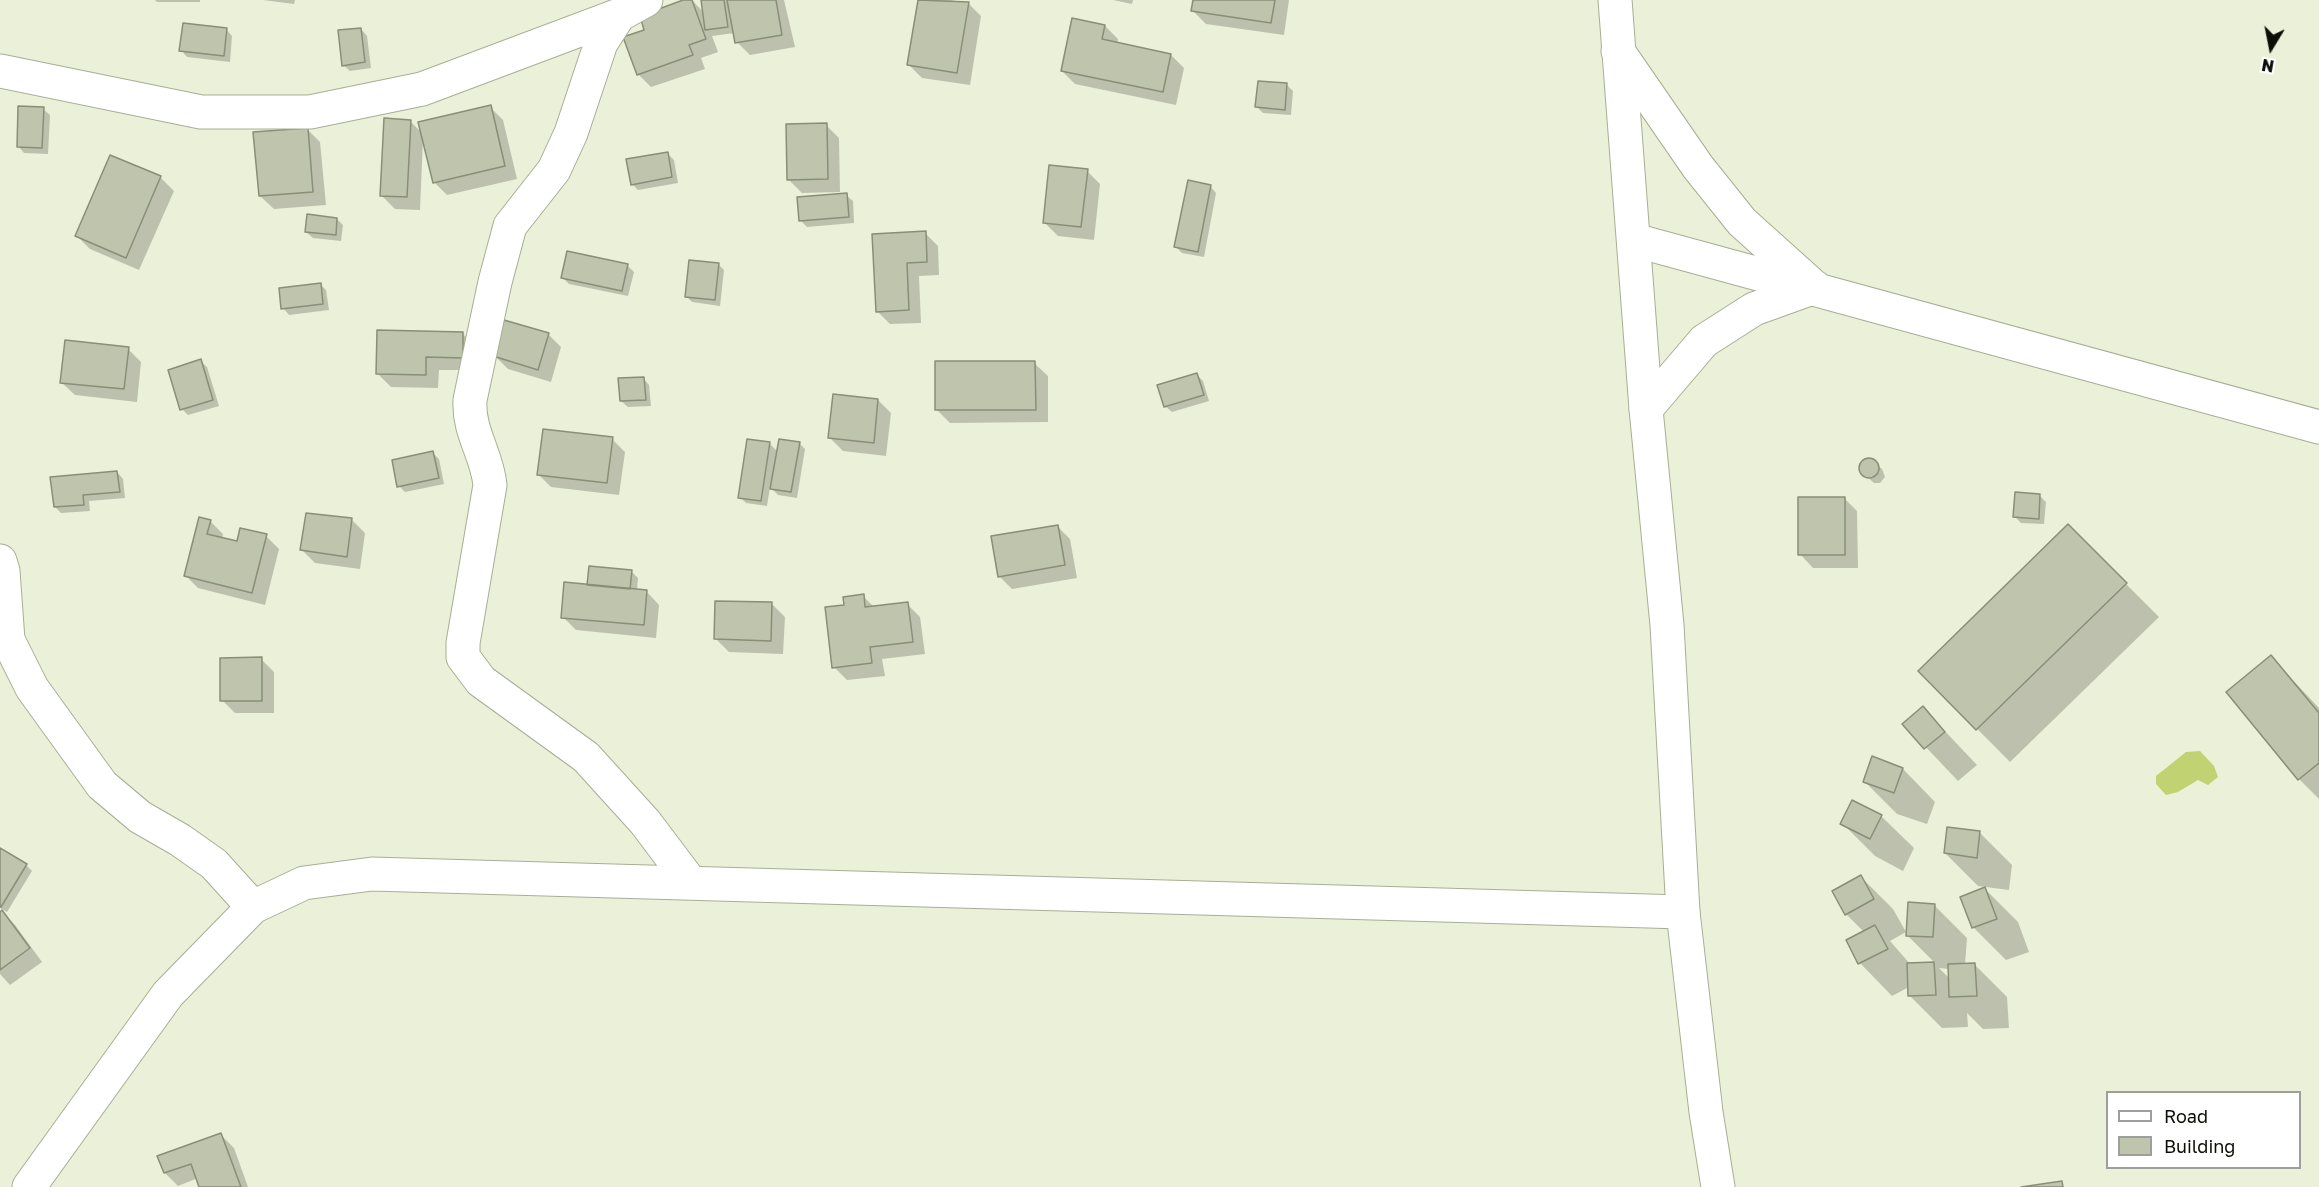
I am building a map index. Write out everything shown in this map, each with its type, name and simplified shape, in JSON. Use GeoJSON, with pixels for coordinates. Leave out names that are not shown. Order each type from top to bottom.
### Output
{"type":"FeatureCollection","features":[{"type":"Feature","properties":{"kind":"street"},"geometry":{"type":"LineString","coordinates":[[1615,0],[1646,409],[1667,625],[1683,912],[1706,1112],[1718,1187]]}},
{"type":"Feature","properties":{"kind":"street"},"geometry":{"type":"LineString","coordinates":[[0,71],[201,112],[310,112],[422,89],[633,8]]}},
{"type":"Feature","properties":{"kind":"street"},"geometry":{"type":"LineString","coordinates":[[633,8],[602,44],[571,134],[554,170],[510,226],[495,282],[470,400],[469,417],[489,471],[490,485],[463,643],[463,657],[481,681],[586,757],[645,822],[691,883]]}},
{"type":"Feature","properties":{"kind":"street"},"geometry":{"type":"LineString","coordinates":[[1618,51],[1698,167],[1742,222],[1815,287]]}},
{"type":"Feature","properties":{"kind":"street"},"geometry":{"type":"LineString","coordinates":[[1634,240],[1815,287],[2319,427]]}},
{"type":"Feature","properties":{"kind":"street"},"geometry":{"type":"LineString","coordinates":[[1646,409],[1704,341],[1754,309],[1815,287]]}},
{"type":"Feature","properties":{"kind":"street"},"geometry":{"type":"LineString","coordinates":[[0,561],[3,571],[8,640],[32,688],[102,785],[140,817],[180,840],[214,864],[253,907]]}},
{"type":"Feature","properties":{"kind":"street"},"geometry":{"type":"LineString","coordinates":[[30,1187],[168,994],[253,907],[304,883],[372,874],[1683,912]]}},
{"type":"Feature","properties":{"kind":"shaded area"},"geometry":{"type":"Polygon","coordinates":[[[2200,751],[2214,766],[2218,777],[2208,785],[2198,780],[2178,792],[2166,795],[2156,784],[2156,776],[2186,752],[2200,751]]]}},
{"type":"Feature","properties":{"kind":"building"},"geometry":{"type":"Polygon","coordinates":[[[683,0],[692,0],[706,39],[689,45],[693,55],[637,75],[623,37],[644,30],[640,16],[683,0]]]}},
{"type":"Feature","properties":{"kind":"building"},"geometry":{"type":"Polygon","coordinates":[[[701,0],[724,0],[728,27],[705,30],[701,0]]]}},
{"type":"Feature","properties":{"kind":"building"},"geometry":{"type":"Polygon","coordinates":[[[727,0],[776,0],[782,35],[735,43],[727,0]]]}},
{"type":"Feature","properties":{"kind":"building"},"geometry":{"type":"Polygon","coordinates":[[[918,0],[969,2],[957,73],[907,65],[918,0]]]}},
{"type":"Feature","properties":{"kind":"building"},"geometry":{"type":"Polygon","coordinates":[[[1193,0],[1275,0],[1271,23],[1191,11],[1193,0]]]}},
{"type":"Feature","properties":{"kind":"building"},"geometry":{"type":"Polygon","coordinates":[[[1072,18],[1105,25],[1102,39],[1171,54],[1163,92],[1061,71],[1072,18]]]}},
{"type":"Feature","properties":{"kind":"building"},"geometry":{"type":"Polygon","coordinates":[[[183,23],[227,28],[224,56],[179,51],[183,23]]]}},
{"type":"Feature","properties":{"kind":"building"},"geometry":{"type":"Polygon","coordinates":[[[361,28],[365,62],[342,66],[338,30],[361,28]]]}},
{"type":"Feature","properties":{"kind":"building"},"geometry":{"type":"Polygon","coordinates":[[[1258,81],[1287,83],[1285,110],[1255,107],[1258,81]]]}},
{"type":"Feature","properties":{"kind":"building"},"geometry":{"type":"Polygon","coordinates":[[[491,105],[505,166],[433,183],[418,122],[491,105]]]}},
{"type":"Feature","properties":{"kind":"building"},"geometry":{"type":"Polygon","coordinates":[[[18,106],[44,107],[42,148],[17,147],[18,106]]]}},
{"type":"Feature","properties":{"kind":"building"},"geometry":{"type":"Polygon","coordinates":[[[384,118],[411,120],[407,197],[380,196],[384,118]]]}},
{"type":"Feature","properties":{"kind":"building"},"geometry":{"type":"Polygon","coordinates":[[[827,123],[828,179],[787,180],[786,124],[827,123]]]}},
{"type":"Feature","properties":{"kind":"building"},"geometry":{"type":"Polygon","coordinates":[[[308,128],[313,192],[259,196],[253,132],[308,128]]]}},
{"type":"Feature","properties":{"kind":"building"},"geometry":{"type":"Polygon","coordinates":[[[668,152],[672,177],[631,185],[626,159],[668,152]]]}},
{"type":"Feature","properties":{"kind":"building"},"geometry":{"type":"Polygon","coordinates":[[[110,155],[161,176],[126,258],[75,236],[110,155]]]}},
{"type":"Feature","properties":{"kind":"building"},"geometry":{"type":"Polygon","coordinates":[[[1049,165],[1088,169],[1081,227],[1043,223],[1049,165]]]}},
{"type":"Feature","properties":{"kind":"building"},"geometry":{"type":"Polygon","coordinates":[[[1188,180],[1211,185],[1198,252],[1174,247],[1188,180]]]}},
{"type":"Feature","properties":{"kind":"building"},"geometry":{"type":"Polygon","coordinates":[[[847,193],[849,217],[799,221],[797,197],[847,193]]]}},
{"type":"Feature","properties":{"kind":"building"},"geometry":{"type":"Polygon","coordinates":[[[307,214],[337,218],[336,235],[305,232],[307,214]]]}},
{"type":"Feature","properties":{"kind":"building"},"geometry":{"type":"Polygon","coordinates":[[[926,231],[927,262],[907,263],[909,310],[876,312],[872,234],[926,231]]]}},
{"type":"Feature","properties":{"kind":"building"},"geometry":{"type":"Polygon","coordinates":[[[567,251],[628,264],[622,291],[561,278],[567,251]]]}},
{"type":"Feature","properties":{"kind":"building"},"geometry":{"type":"Polygon","coordinates":[[[689,260],[719,263],[715,300],[685,297],[689,260]]]}},
{"type":"Feature","properties":{"kind":"building"},"geometry":{"type":"Polygon","coordinates":[[[321,283],[323,304],[281,309],[279,288],[321,283]]]}},
{"type":"Feature","properties":{"kind":"building"},"geometry":{"type":"Polygon","coordinates":[[[504,320],[549,333],[538,370],[493,356],[504,320]]]}},
{"type":"Feature","properties":{"kind":"building"},"geometry":{"type":"Polygon","coordinates":[[[377,330],[463,332],[463,358],[426,357],[426,375],[376,374],[377,330]]]}},
{"type":"Feature","properties":{"kind":"building"},"geometry":{"type":"Polygon","coordinates":[[[65,340],[129,347],[124,389],[60,383],[65,340]]]}},
{"type":"Feature","properties":{"kind":"building"},"geometry":{"type":"Polygon","coordinates":[[[201,359],[213,400],[180,410],[168,370],[201,359]]]}},
{"type":"Feature","properties":{"kind":"building"},"geometry":{"type":"Polygon","coordinates":[[[935,361],[1035,361],[1036,410],[935,410],[935,361]]]}},
{"type":"Feature","properties":{"kind":"building"},"geometry":{"type":"Polygon","coordinates":[[[1197,373],[1204,395],[1164,407],[1157,385],[1197,373]]]}},
{"type":"Feature","properties":{"kind":"building"},"geometry":{"type":"Polygon","coordinates":[[[644,377],[646,400],[620,401],[618,378],[644,377]]]}},
{"type":"Feature","properties":{"kind":"building"},"geometry":{"type":"Polygon","coordinates":[[[833,394],[878,399],[874,443],[828,438],[833,394]]]}},
{"type":"Feature","properties":{"kind":"building"},"geometry":{"type":"Polygon","coordinates":[[[543,429],[613,437],[607,483],[537,475],[543,429]]]}},
{"type":"Feature","properties":{"kind":"building"},"geometry":{"type":"Polygon","coordinates":[[[747,439],[770,442],[761,501],[738,498],[747,439]]]}},
{"type":"Feature","properties":{"kind":"building"},"geometry":{"type":"Polygon","coordinates":[[[779,439],[800,442],[791,492],[770,489],[779,439]]]}},
{"type":"Feature","properties":{"kind":"building"},"geometry":{"type":"Polygon","coordinates":[[[433,451],[439,478],[397,487],[392,460],[433,451]]]}},
{"type":"Feature","properties":{"kind":"building"},"geometry":{"type":"Polygon","coordinates":[[[1869,458],[1876,461],[1879,468],[1876,475],[1869,478],[1862,475],[1859,468],[1862,461],[1869,458]]]}},
{"type":"Feature","properties":{"kind":"building"},"geometry":{"type":"Polygon","coordinates":[[[117,471],[120,492],[83,495],[84,505],[54,507],[50,477],[117,471]]]}},
{"type":"Feature","properties":{"kind":"building"},"geometry":{"type":"Polygon","coordinates":[[[2015,492],[2040,494],[2039,519],[2013,517],[2015,492]]]}},
{"type":"Feature","properties":{"kind":"building"},"geometry":{"type":"Polygon","coordinates":[[[1798,497],[1845,497],[1845,555],[1798,555],[1798,497]]]}},
{"type":"Feature","properties":{"kind":"building"},"geometry":{"type":"Polygon","coordinates":[[[306,513],[352,518],[347,557],[300,550],[306,513]]]}},
{"type":"Feature","properties":{"kind":"building"},"geometry":{"type":"Polygon","coordinates":[[[199,517],[211,520],[207,534],[237,541],[240,528],[267,534],[252,593],[184,576],[199,517]]]}},
{"type":"Feature","properties":{"kind":"building"},"geometry":{"type":"Polygon","coordinates":[[[2068,524],[2127,583],[1976,730],[1918,671],[2068,524]]]}},
{"type":"Feature","properties":{"kind":"building"},"geometry":{"type":"Polygon","coordinates":[[[1058,525],[1065,565],[998,577],[991,536],[1058,525]]]}},
{"type":"Feature","properties":{"kind":"building"},"geometry":{"type":"Polygon","coordinates":[[[589,566],[632,570],[630,589],[587,585],[589,566]]]}},
{"type":"Feature","properties":{"kind":"building"},"geometry":{"type":"Polygon","coordinates":[[[564,582],[647,590],[644,625],[561,618],[564,582]]]}},
{"type":"Feature","properties":{"kind":"building"},"geometry":{"type":"Polygon","coordinates":[[[864,594],[865,607],[908,602],[913,642],[870,647],[872,663],[832,668],[825,607],[844,605],[843,597],[864,594]]]}},
{"type":"Feature","properties":{"kind":"building"},"geometry":{"type":"Polygon","coordinates":[[[715,601],[772,602],[771,641],[714,639],[715,601]]]}},
{"type":"Feature","properties":{"kind":"building"},"geometry":{"type":"Polygon","coordinates":[[[2271,655],[2319,713],[2319,763],[2298,780],[2226,692],[2271,655]]]}},
{"type":"Feature","properties":{"kind":"building"},"geometry":{"type":"Polygon","coordinates":[[[262,657],[262,701],[220,701],[220,658],[262,657]]]}},
{"type":"Feature","properties":{"kind":"building"},"geometry":{"type":"Polygon","coordinates":[[[1923,706],[1945,732],[1924,749],[1902,724],[1923,706]]]}},
{"type":"Feature","properties":{"kind":"building"},"geometry":{"type":"Polygon","coordinates":[[[1872,756],[1903,768],[1894,793],[1863,782],[1872,756]]]}},
{"type":"Feature","properties":{"kind":"building"},"geometry":{"type":"Polygon","coordinates":[[[1852,800],[1882,815],[1870,839],[1840,824],[1852,800]]]}},
{"type":"Feature","properties":{"kind":"building"},"geometry":{"type":"Polygon","coordinates":[[[1947,827],[1980,831],[1977,858],[1944,853],[1947,827]]]}},
{"type":"Feature","properties":{"kind":"building"},"geometry":{"type":"Polygon","coordinates":[[[0,848],[27,864],[1,907],[0,907],[0,848]]]}},
{"type":"Feature","properties":{"kind":"building"},"geometry":{"type":"Polygon","coordinates":[[[1861,875],[1874,899],[1845,915],[1832,891],[1861,875]]]}},
{"type":"Feature","properties":{"kind":"building"},"geometry":{"type":"Polygon","coordinates":[[[1985,887],[1997,919],[1972,928],[1960,897],[1985,887]]]}},
{"type":"Feature","properties":{"kind":"building"},"geometry":{"type":"Polygon","coordinates":[[[1908,902],[1935,904],[1933,937],[1906,936],[1908,902]]]}},
{"type":"Feature","properties":{"kind":"building"},"geometry":{"type":"Polygon","coordinates":[[[2,910],[30,948],[0,970],[0,912],[2,910]]]}},
{"type":"Feature","properties":{"kind":"building"},"geometry":{"type":"Polygon","coordinates":[[[1875,925],[1888,949],[1858,964],[1846,940],[1875,925]]]}},
{"type":"Feature","properties":{"kind":"building"},"geometry":{"type":"Polygon","coordinates":[[[1934,962],[1936,995],[1908,996],[1907,963],[1934,962]]]}},
{"type":"Feature","properties":{"kind":"building"},"geometry":{"type":"Polygon","coordinates":[[[1975,963],[1977,996],[1949,997],[1948,964],[1975,963]]]}},
{"type":"Feature","properties":{"kind":"building"},"geometry":{"type":"Polygon","coordinates":[[[221,1133],[241,1187],[199,1187],[191,1164],[164,1173],[157,1156],[221,1133]]]}},
{"type":"Feature","properties":{"kind":"building"},"geometry":{"type":"Polygon","coordinates":[[[2062,1181],[2063,1187],[2021,1187],[2062,1181]]]}}]}
